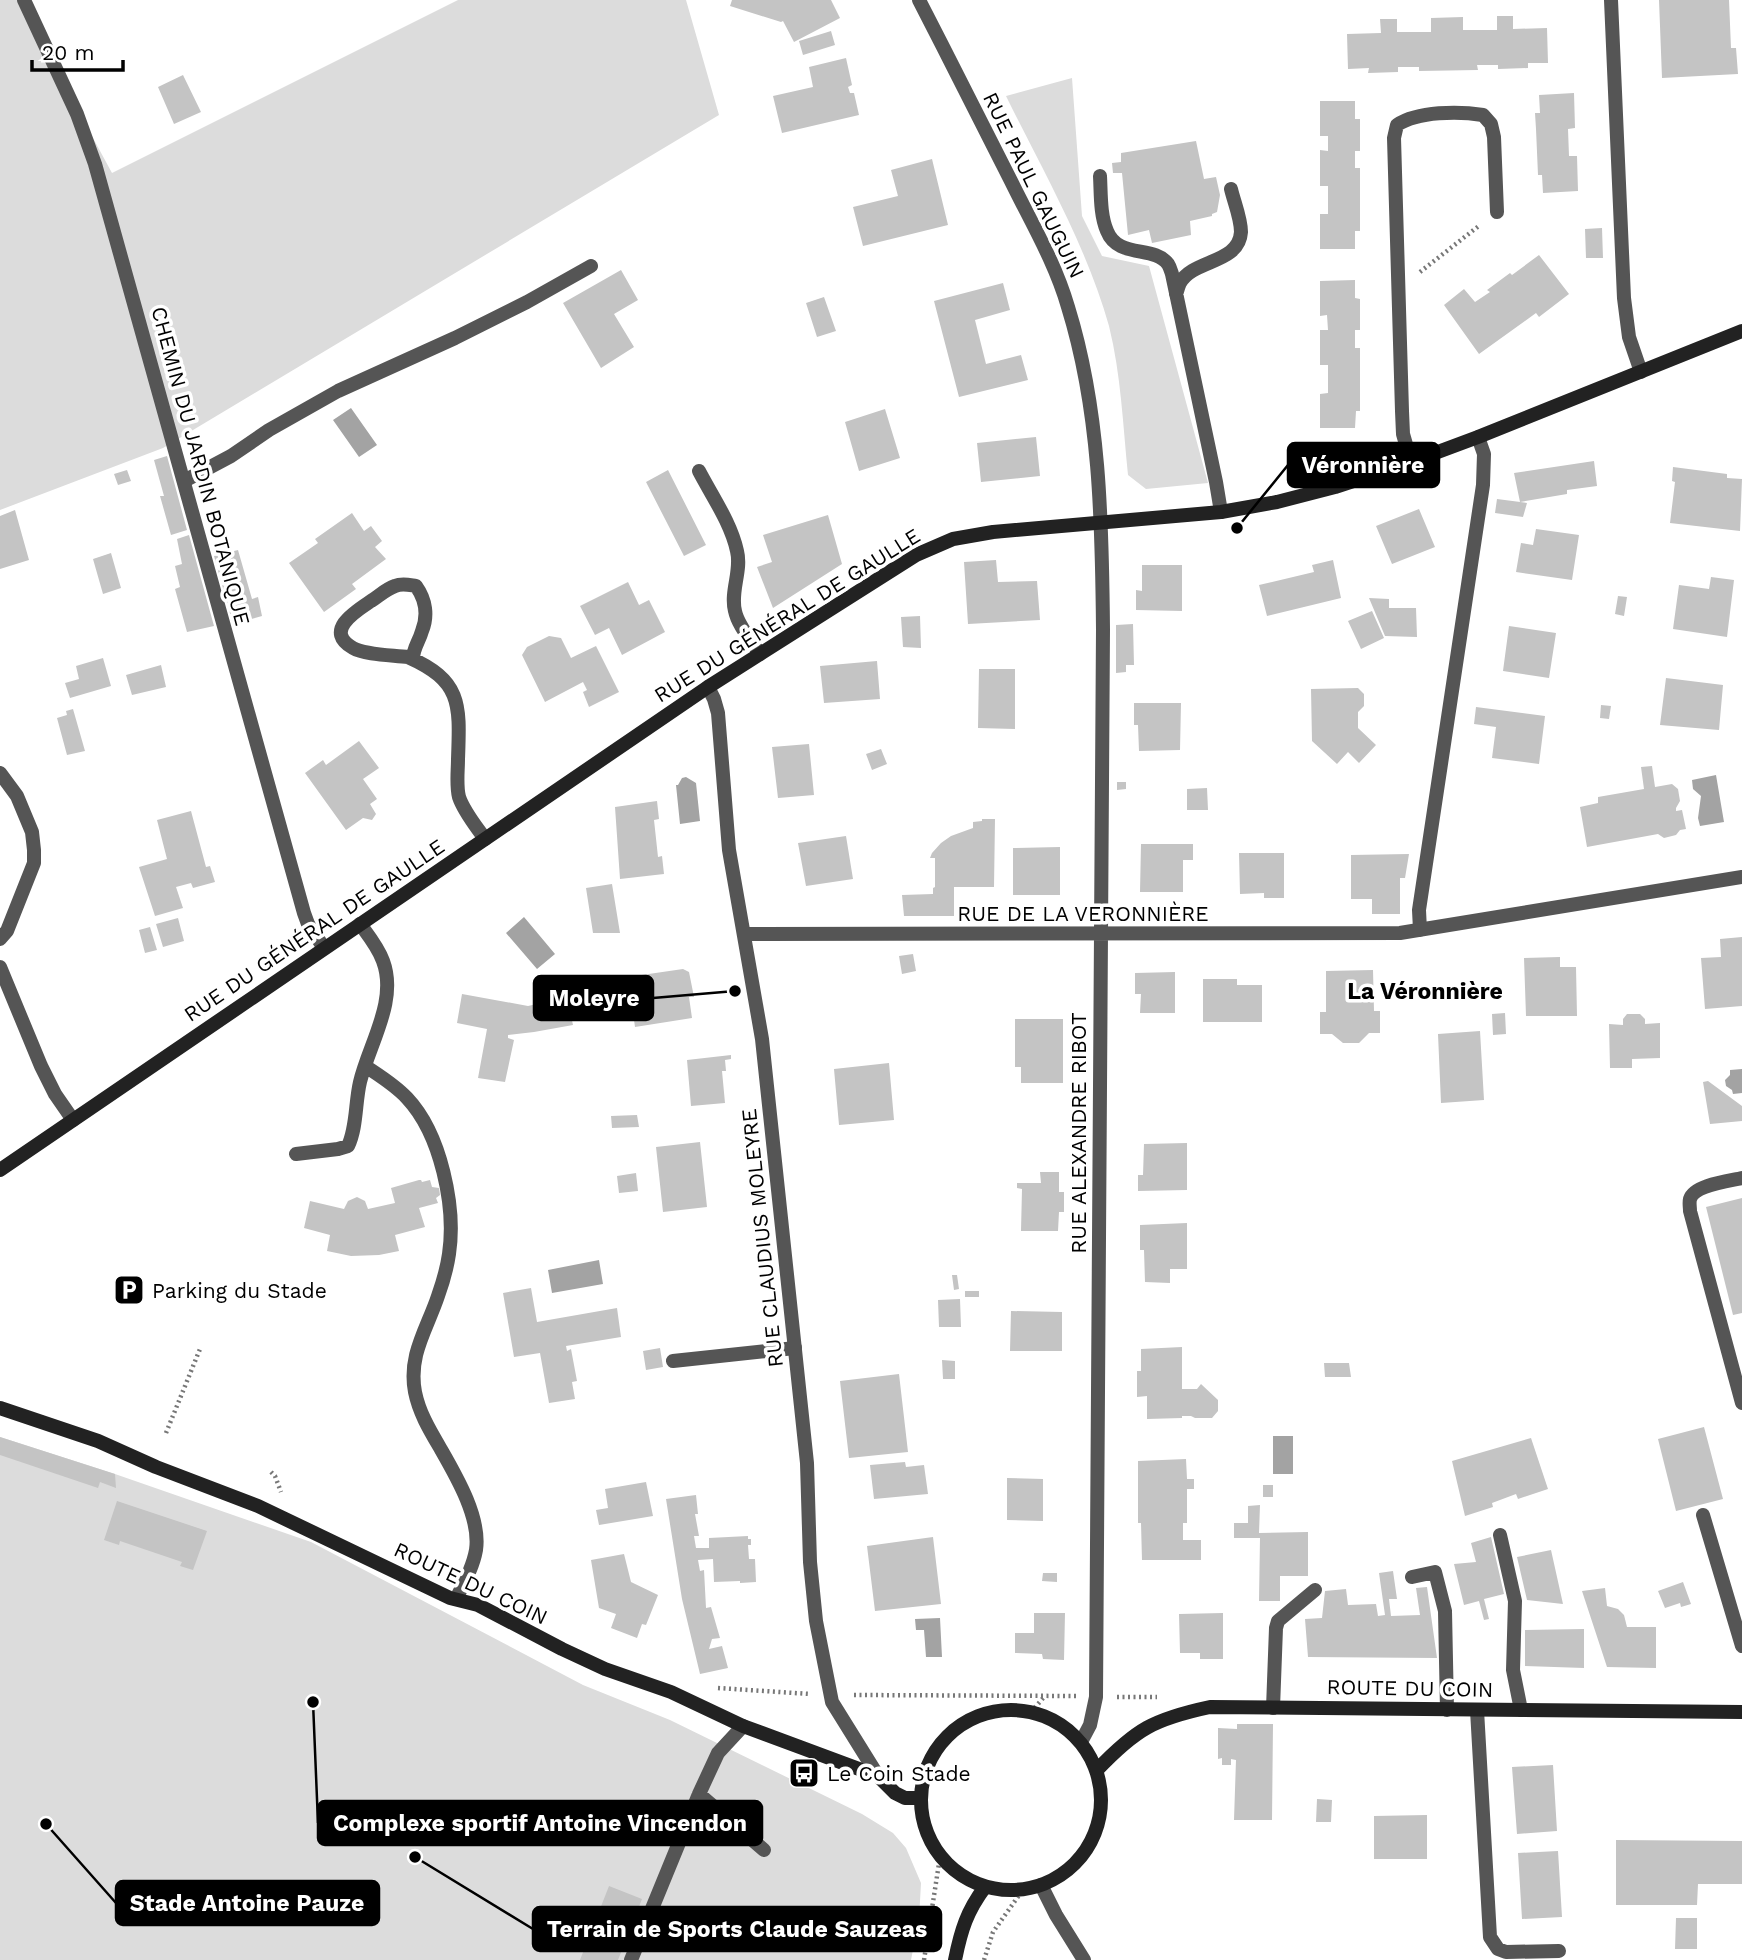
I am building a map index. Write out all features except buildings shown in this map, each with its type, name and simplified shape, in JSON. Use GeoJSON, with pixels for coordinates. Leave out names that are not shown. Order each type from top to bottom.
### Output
{"type":"FeatureCollection","features":[{"type":"Feature","properties":{"kind":"main road","name":"RUE DU GÉNÉRAL DE GAULLE"},"geometry":{"type":"LineString","coordinates":[[0,1170],[708,687],[916,555],[953,539],[993,532],[1221,512],[1324,490],[1478,437],[1742,331]]}},
{"type":"Feature","properties":{"kind":"main road","name":"ROUTE DU COIN"},"geometry":{"type":"LineString","coordinates":[[0,1408],[98,1441],[156,1467],[258,1506],[456,1599],[478,1605],[605,1669],[671,1692],[743,1726],[878,1776],[895,1793],[905,1798],[920,1798]]}},
{"type":"Feature","properties":{"kind":"main road","name":"ROUTE DU COIN"},"geometry":{"type":"LineString","coordinates":[[1097,1770],[1122,1744],[1149,1725],[1178,1714],[1210,1707],[1742,1712]]}},
{"type":"Feature","properties":{"kind":"main road"},"geometry":{"type":"LineString","coordinates":[[1000,1710],[1031,1712],[1060,1724],[1081,1742],[1097,1770],[1101,1810],[1092,1840],[1065,1872],[1041,1885],[1024,1889],[985,1887],[957,1873],[940,1857],[925,1829],[920,1798],[930,1759],[949,1734],[975,1717],[1000,1710]]}},
{"type":"Feature","properties":{"kind":"main road"},"geometry":{"type":"LineString","coordinates":[[955,1960],[966,1916],[985,1887]]}},
{"type":"Feature","properties":{"kind":"street","name":"CHEMIN DU JARDIN BOTANIQUE"},"geometry":{"type":"LineString","coordinates":[[23,0],[77,114],[94,164],[304,913],[324,948]]}},
{"type":"Feature","properties":{"kind":"street","name":"RUE PAUL GAUGUIN"},"geometry":{"type":"LineString","coordinates":[[919,0],[1051,260],[1068,306],[1090,404],[1101,522]]}},
{"type":"Feature","properties":{"kind":"street"},"geometry":{"type":"LineString","coordinates":[[1611,0],[1625,298],[1629,337],[1641,372]]}},
{"type":"Feature","properties":{"kind":"street"},"geometry":{"type":"LineString","coordinates":[[1411,462],[1403,434],[1394,138],[1397,125],[1406,119],[1419,116],[1470,113],[1483,115],[1491,124],[1494,137],[1497,212]]}},
{"type":"Feature","properties":{"kind":"street"},"geometry":{"type":"LineString","coordinates":[[1100,176],[1107,233],[1122,247],[1156,256],[1167,262],[1172,274],[1221,512]]}},
{"type":"Feature","properties":{"kind":"street"},"geometry":{"type":"LineString","coordinates":[[1176,294],[1185,277],[1233,250],[1238,241],[1241,233],[1231,189]]}},
{"type":"Feature","properties":{"kind":"street"},"geometry":{"type":"LineString","coordinates":[[184,481],[231,456],[269,430],[338,391],[467,332],[591,266]]}},
{"type":"Feature","properties":{"kind":"street"},"geometry":{"type":"LineString","coordinates":[[1420,930],[1419,910],[1482,485],[1485,454],[1478,437]]}},
{"type":"Feature","properties":{"kind":"street"},"geometry":{"type":"LineString","coordinates":[[699,471],[736,544],[739,566],[735,611],[760,654]]}},
{"type":"Feature","properties":{"kind":"street","name":"RUE ALEXANDRE RIBOT"},"geometry":{"type":"LineString","coordinates":[[1081,1742],[1090,1725],[1096,1697],[1103,643],[1101,522]]}},
{"type":"Feature","properties":{"kind":"street"},"geometry":{"type":"LineString","coordinates":[[413,659],[413,650],[423,630],[426,607],[416,586],[393,586],[347,617],[342,626],[341,633],[345,642],[356,650],[413,659],[445,679],[455,694],[459,713],[459,797],[467,814],[485,839]]}},
{"type":"Feature","properties":{"kind":"street","name":"RUE CLAUDIUS MOLEYRE"},"geometry":{"type":"LineString","coordinates":[[708,687],[718,713],[729,850],[762,1039],[807,1464],[810,1562],[816,1621],[832,1702],[878,1776]]}},
{"type":"Feature","properties":{"kind":"street"},"geometry":{"type":"LineString","coordinates":[[0,773],[17,796],[32,832],[34,863],[7,931],[0,939]]}},
{"type":"Feature","properties":{"kind":"street","name":"RUE DE LA VERONNIÈRE"},"geometry":{"type":"LineString","coordinates":[[745,934],[1400,933],[1742,877]]}},
{"type":"Feature","properties":{"kind":"street"},"geometry":{"type":"LineString","coordinates":[[296,1154],[338,1149],[348,1146],[352,1138],[357,1093],[384,1008],[387,990],[383,960],[360,924]]}},
{"type":"Feature","properties":{"kind":"street"},"geometry":{"type":"LineString","coordinates":[[0,967],[41,1066],[55,1094],[73,1120]]}},
{"type":"Feature","properties":{"kind":"street"},"geometry":{"type":"LineString","coordinates":[[365,1066],[390,1083],[418,1112],[429,1132],[445,1180],[451,1230],[449,1255],[438,1297],[416,1350],[414,1373],[420,1410],[466,1499],[477,1536],[471,1568],[456,1599]]}},
{"type":"Feature","properties":{"kind":"street"},"geometry":{"type":"LineString","coordinates":[[1742,1178],[1695,1191],[1690,1198],[1690,1211],[1742,1404]]}},
{"type":"Feature","properties":{"kind":"street"},"geometry":{"type":"LineString","coordinates":[[673,1361],[795,1348]]}},
{"type":"Feature","properties":{"kind":"street"},"geometry":{"type":"LineString","coordinates":[[1703,1515],[1742,1646]]}},
{"type":"Feature","properties":{"kind":"street"},"geometry":{"type":"LineString","coordinates":[[1500,1535],[1514,1601],[1513,1670],[1521,1710]]}},
{"type":"Feature","properties":{"kind":"street"},"geometry":{"type":"LineString","coordinates":[[1412,1577],[1435,1572],[1445,1611],[1447,1710]]}},
{"type":"Feature","properties":{"kind":"street"},"geometry":{"type":"LineString","coordinates":[[1273,1708],[1278,1621],[1315,1590]]}},
{"type":"Feature","properties":{"kind":"street"},"geometry":{"type":"LineString","coordinates":[[1477,1710],[1490,1937],[1498,1949],[1506,1952],[1559,1951]]}},
{"type":"Feature","properties":{"kind":"street"},"geometry":{"type":"LineString","coordinates":[[631,1960],[718,1753],[743,1726]]}},
{"type":"Feature","properties":{"kind":"street"},"geometry":{"type":"LineString","coordinates":[[699,1794],[764,1850]]}},
{"type":"Feature","properties":{"kind":"street"},"geometry":{"type":"LineString","coordinates":[[1041,1885],[1056,1916],[1084,1960]]}},
{"type":"Feature","properties":{"kind":"path"},"geometry":{"type":"LineString","coordinates":[[1398,289],[1497,212]]}},
{"type":"Feature","properties":{"kind":"path"},"geometry":{"type":"LineString","coordinates":[[166,1433],[200,1349]]}},
{"type":"Feature","properties":{"kind":"path"},"geometry":{"type":"LineString","coordinates":[[711,1687],[818,1694]]}},
{"type":"Feature","properties":{"kind":"path"},"geometry":{"type":"LineString","coordinates":[[851,1695],[1161,1697]]}},
{"type":"Feature","properties":{"kind":"path"},"geometry":{"type":"LineString","coordinates":[[1031,1712],[1044,1696]]}},
{"type":"Feature","properties":{"kind":"path"},"geometry":{"type":"LineString","coordinates":[[924,1960],[940,1857]]}},
{"type":"Feature","properties":{"kind":"path"},"geometry":{"type":"LineString","coordinates":[[984,1960],[993,1932],[1024,1889]]}},
{"type":"Feature","properties":{"kind":"shaded area"},"geometry":{"type":"Polygon","coordinates":[[[0,0],[18,0],[112,173],[458,0],[686,0],[719,115],[163,448],[0,510],[0,0]]]}},
{"type":"Feature","properties":{"kind":"shaded area"},"geometry":{"type":"Polygon","coordinates":[[[1072,78],[1082,216],[1102,256],[1149,266],[1208,483],[1146,489],[1128,475],[1116,363],[1100,296],[1063,209],[1006,96],[1072,78]]]}},
{"type":"Feature","properties":{"kind":"shaded area"},"geometry":{"type":"Polygon","coordinates":[[[351,408],[377,445],[359,457],[333,420],[351,408]]]}},
{"type":"Feature","properties":{"kind":"shaded area"},"geometry":{"type":"Polygon","coordinates":[[[1716,775],[1724,822],[1700,826],[1698,818],[1701,796],[1693,789],[1692,780],[1716,775]]]}},
{"type":"Feature","properties":{"kind":"shaded area"},"geometry":{"type":"Polygon","coordinates":[[[686,777],[696,783],[700,821],[680,824],[676,785],[686,777]]]}},
{"type":"Feature","properties":{"kind":"shaded area"},"geometry":{"type":"Polygon","coordinates":[[[524,917],[555,954],[537,969],[506,933],[524,917]]]}},
{"type":"Feature","properties":{"kind":"shaded area"},"geometry":{"type":"Polygon","coordinates":[[[1742,1069],[1742,1093],[1733,1094],[1726,1086],[1725,1080],[1730,1075],[1730,1070],[1742,1069]]]}},
{"type":"Feature","properties":{"kind":"shaded area"},"geometry":{"type":"Polygon","coordinates":[[[599,1260],[603,1284],[552,1293],[548,1270],[599,1260]]]}},
{"type":"Feature","properties":{"kind":"shaded area"},"geometry":{"type":"Polygon","coordinates":[[[1273,1436],[1293,1436],[1293,1474],[1273,1474],[1273,1436]]]}},
{"type":"Feature","properties":{"kind":"shaded area"},"geometry":{"type":"Polygon","coordinates":[[[0,1437],[311,1542],[583,1685],[670,1720],[862,1814],[893,1833],[906,1848],[921,1883],[919,1919],[911,1960],[0,1960],[0,1437]]]}},
{"type":"Feature","properties":{"kind":"shaded area"},"geometry":{"type":"Polygon","coordinates":[[[940,1618],[942,1657],[926,1657],[924,1630],[916,1630],[915,1619],[940,1618]]]}},
{"type":"Feature","properties":{"kind":"place","name":"Véronnière"},"geometry":{"type":"Point","coordinates":[1237,528]}},
{"type":"Feature","properties":{"kind":"place","name":"Moleyre"},"geometry":{"type":"Point","coordinates":[735,991]}},
{"type":"Feature","properties":{"kind":"place","name":"Parking du Stade"},"geometry":{"type":"Point","coordinates":[129,1290]}},
{"type":"Feature","properties":{"kind":"place","name":"Complexe sportif Antoine Vincendon"},"geometry":{"type":"Point","coordinates":[313,1702]}},
{"type":"Feature","properties":{"kind":"place","name":"Le Coin Stade"},"geometry":{"type":"Point","coordinates":[804,1773]}},
{"type":"Feature","properties":{"kind":"place","name":"Stade Antoine Pauze"},"geometry":{"type":"Point","coordinates":[46,1824]}},
{"type":"Feature","properties":{"kind":"place","name":"Terrain de Sports Claude Sauzeas"},"geometry":{"type":"Point","coordinates":[415,1857]}},
{"type":"Feature","properties":{"kind":"district","name":"La Véronnière"},"geometry":{"type":"Point","coordinates":[1425,991]}}]}
